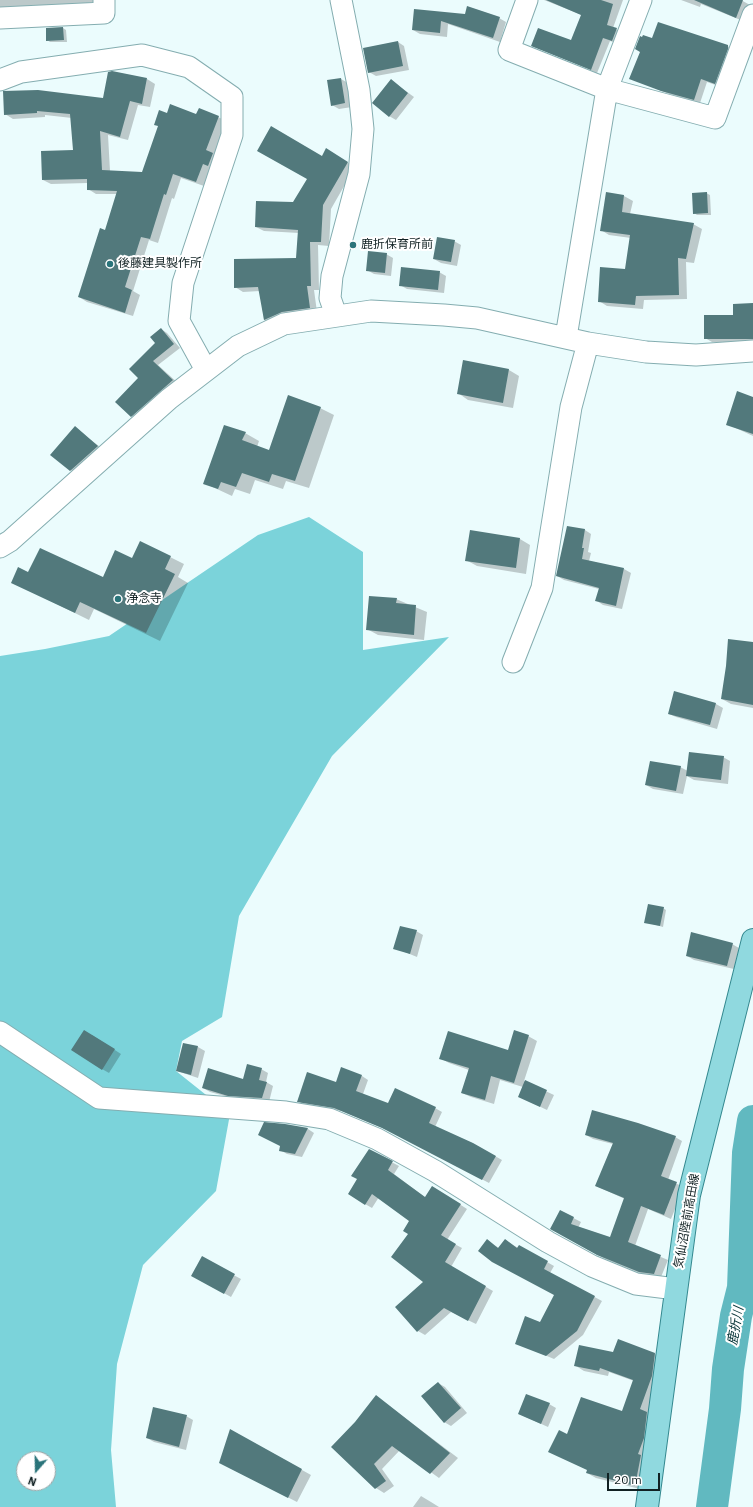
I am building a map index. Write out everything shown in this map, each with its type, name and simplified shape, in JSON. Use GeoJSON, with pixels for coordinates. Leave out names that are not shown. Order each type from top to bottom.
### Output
{"type":"FeatureCollection","features":[{"type":"Feature","properties":{"kind":"main road","name":"気仙沼陸前高田線"},"geometry":{"type":"LineString","coordinates":[[646,1507],[689,1195],[753,940]]}},
{"type":"Feature","properties":{"kind":"street"},"geometry":{"type":"LineString","coordinates":[[0,18],[104,13],[104,0]]}},
{"type":"Feature","properties":{"kind":"street"},"geometry":{"type":"LineString","coordinates":[[336,315],[330,298],[332,276],[359,174],[363,129],[359,90],[341,0]]}},
{"type":"Feature","properties":{"kind":"street"},"geometry":{"type":"LineString","coordinates":[[527,0],[509,50],[607,90],[715,118],[753,15]]}},
{"type":"Feature","properties":{"kind":"street"},"geometry":{"type":"LineString","coordinates":[[566,337],[607,90],[641,0]]}},
{"type":"Feature","properties":{"kind":"street"},"geometry":{"type":"LineString","coordinates":[[0,80],[21,72],[142,55],[189,67],[232,97],[232,135],[183,283],[179,320],[206,370]]}},
{"type":"Feature","properties":{"kind":"street"},"geometry":{"type":"LineString","coordinates":[[0,547],[10,541],[169,399],[238,346],[284,324],[336,315],[371,311],[444,315],[477,318],[588,343],[646,352],[696,355],[753,351]]}},
{"type":"Feature","properties":{"kind":"street"},"geometry":{"type":"LineString","coordinates":[[513,662],[542,588],[571,407],[588,343]]}},
{"type":"Feature","properties":{"kind":"street"},"geometry":{"type":"LineString","coordinates":[[0,1032],[99,1098],[286,1112],[329,1119],[377,1139],[435,1170],[548,1242],[592,1266],[636,1284],[676,1289]]}},
{"type":"Feature","properties":{"kind":"shaded area"},"geometry":{"type":"Polygon","coordinates":[[[309,517],[363,552],[363,650],[449,637],[332,756],[239,916],[222,1017],[182,1041],[176,1071],[230,1114],[216,1191],[143,1265],[117,1364],[111,1450],[116,1507],[0,1507],[0,656],[45,649],[109,636],[258,535],[309,517]]]}},
{"type":"Feature","properties":{"kind":"building"},"geometry":{"type":"Polygon","coordinates":[[[546,0],[601,0],[613,4],[607,25],[617,28],[612,41],[603,38],[591,70],[531,46],[538,28],[571,40],[581,15],[546,0]]]}},
{"type":"Feature","properties":{"kind":"building"},"geometry":{"type":"Polygon","coordinates":[[[694,0],[743,0],[736,18],[694,0]]]}},
{"type":"Feature","properties":{"kind":"building"},"geometry":{"type":"Polygon","coordinates":[[[467,6],[500,17],[493,38],[441,21],[440,33],[412,30],[414,9],[465,14],[467,6]]]}},
{"type":"Feature","properties":{"kind":"building"},"geometry":{"type":"Polygon","coordinates":[[[658,22],[728,45],[728,49],[715,84],[701,79],[694,100],[661,91],[629,79],[640,52],[635,49],[640,36],[642,37],[643,35],[652,38],[658,22]]]}},
{"type":"Feature","properties":{"kind":"building"},"geometry":{"type":"Polygon","coordinates":[[[63,27],[64,40],[46,41],[46,28],[63,27]]]}},
{"type":"Feature","properties":{"kind":"building"},"geometry":{"type":"Polygon","coordinates":[[[398,41],[403,66],[368,73],[363,48],[398,41]]]}},
{"type":"Feature","properties":{"kind":"building"},"geometry":{"type":"Polygon","coordinates":[[[112,71],[147,78],[142,104],[130,101],[120,137],[100,131],[102,170],[142,172],[158,126],[154,125],[159,110],[167,113],[170,104],[196,114],[199,108],[219,116],[206,150],[213,153],[208,166],[203,164],[196,182],[173,174],[166,195],[164,194],[150,239],[141,237],[125,287],[132,290],[125,313],[78,297],[100,228],[105,230],[117,191],[87,190],[87,179],[42,180],[41,151],[73,150],[70,114],[37,111],[37,113],[4,115],[3,91],[38,90],[103,98],[108,72],[112,71]]]}},
{"type":"Feature","properties":{"kind":"building"},"geometry":{"type":"Polygon","coordinates":[[[341,78],[345,103],[331,106],[327,80],[341,78]]]}},
{"type":"Feature","properties":{"kind":"building"},"geometry":{"type":"Polygon","coordinates":[[[391,79],[408,93],[389,117],[372,103],[391,79]]]}},
{"type":"Feature","properties":{"kind":"building"},"geometry":{"type":"Polygon","coordinates":[[[271,126],[322,156],[326,148],[348,162],[323,205],[321,242],[310,242],[311,286],[307,286],[310,308],[282,312],[264,320],[258,287],[234,288],[234,259],[296,258],[298,230],[255,227],[256,201],[293,202],[307,179],[257,151],[271,126]]]}},
{"type":"Feature","properties":{"kind":"building"},"geometry":{"type":"Polygon","coordinates":[[[606,192],[624,195],[622,212],[694,223],[686,259],[678,258],[679,295],[636,296],[635,305],[598,302],[600,267],[625,269],[630,235],[600,231],[606,192]]]}},
{"type":"Feature","properties":{"kind":"building"},"geometry":{"type":"Polygon","coordinates":[[[707,192],[708,213],[693,214],[692,193],[707,192]]]}},
{"type":"Feature","properties":{"kind":"building"},"geometry":{"type":"Polygon","coordinates":[[[437,237],[455,240],[451,262],[433,259],[437,237]]]}},
{"type":"Feature","properties":{"kind":"building"},"geometry":{"type":"Polygon","coordinates":[[[368,251],[387,253],[385,273],[366,271],[368,251]]]}},
{"type":"Feature","properties":{"kind":"building"},"geometry":{"type":"Polygon","coordinates":[[[401,267],[440,271],[438,290],[399,286],[401,267]]]}},
{"type":"Feature","properties":{"kind":"building"},"geometry":{"type":"Polygon","coordinates":[[[753,303],[753,339],[704,339],[704,315],[733,315],[733,304],[753,303]]]}},
{"type":"Feature","properties":{"kind":"building"},"geometry":{"type":"Polygon","coordinates":[[[161,328],[174,344],[153,361],[173,380],[131,417],[115,402],[138,378],[129,369],[155,343],[150,337],[161,328]]]}},
{"type":"Feature","properties":{"kind":"building"},"geometry":{"type":"Polygon","coordinates":[[[463,360],[509,369],[503,403],[457,394],[463,360]]]}},
{"type":"Feature","properties":{"kind":"building"},"geometry":{"type":"Polygon","coordinates":[[[737,391],[753,397],[753,434],[726,425],[737,391]]]}},
{"type":"Feature","properties":{"kind":"building"},"geometry":{"type":"Polygon","coordinates":[[[288,395],[321,407],[295,481],[272,474],[269,482],[242,473],[236,487],[221,482],[218,489],[203,484],[224,425],[246,432],[242,440],[269,450],[288,395]]]}},
{"type":"Feature","properties":{"kind":"building"},"geometry":{"type":"Polygon","coordinates":[[[75,426],[98,446],[70,471],[50,455],[75,426]]]}},
{"type":"Feature","properties":{"kind":"building"},"geometry":{"type":"Polygon","coordinates":[[[567,526],[585,529],[582,559],[624,568],[616,606],[595,601],[599,588],[556,576],[567,526]]]}},
{"type":"Feature","properties":{"kind":"building"},"geometry":{"type":"Polygon","coordinates":[[[470,530],[520,538],[516,568],[465,561],[470,530]]]}},
{"type":"Feature","properties":{"kind":"building"},"geometry":{"type":"Polygon","coordinates":[[[140,541],[171,556],[165,569],[175,574],[146,633],[80,602],[75,613],[11,583],[18,567],[28,572],[40,548],[103,577],[115,550],[132,558],[140,541]]]}},
{"type":"Feature","properties":{"kind":"building"},"geometry":{"type":"Polygon","coordinates":[[[369,596],[397,598],[396,603],[416,605],[414,635],[366,630],[369,596]]]}},
{"type":"Feature","properties":{"kind":"building"},"geometry":{"type":"Polygon","coordinates":[[[728,639],[753,642],[753,705],[721,699],[728,639]]]}},
{"type":"Feature","properties":{"kind":"building"},"geometry":{"type":"Polygon","coordinates":[[[674,691],[716,703],[710,725],[668,714],[674,691]]]}},
{"type":"Feature","properties":{"kind":"building"},"geometry":{"type":"Polygon","coordinates":[[[689,752],[724,756],[721,780],[686,776],[689,752]]]}},
{"type":"Feature","properties":{"kind":"building"},"geometry":{"type":"Polygon","coordinates":[[[650,761],[681,766],[676,791],[645,785],[650,761]]]}},
{"type":"Feature","properties":{"kind":"building"},"geometry":{"type":"Polygon","coordinates":[[[648,904],[664,907],[660,926],[644,923],[648,904]]]}},
{"type":"Feature","properties":{"kind":"building"},"geometry":{"type":"Polygon","coordinates":[[[400,926],[417,930],[410,954],[393,949],[400,926]]]}},
{"type":"Feature","properties":{"kind":"building"},"geometry":{"type":"Polygon","coordinates":[[[691,932],[733,943],[727,966],[686,956],[691,932]]]}},
{"type":"Feature","properties":{"kind":"building"},"geometry":{"type":"Polygon","coordinates":[[[84,1030],[115,1049],[102,1070],[71,1050],[84,1030]]]}},
{"type":"Feature","properties":{"kind":"building"},"geometry":{"type":"Polygon","coordinates":[[[514,1030],[529,1035],[514,1083],[491,1076],[485,1100],[461,1093],[469,1068],[439,1059],[448,1031],[508,1050],[514,1030]]]}},
{"type":"Feature","properties":{"kind":"building"},"geometry":{"type":"Polygon","coordinates":[[[183,1043],[198,1046],[191,1075],[176,1071],[183,1043]]]}},
{"type":"Feature","properties":{"kind":"building"},"geometry":{"type":"Polygon","coordinates":[[[247,1064],[262,1068],[259,1080],[267,1082],[262,1098],[228,1096],[202,1088],[208,1068],[243,1079],[247,1064]]]}},
{"type":"Feature","properties":{"kind":"building"},"geometry":{"type":"Polygon","coordinates":[[[341,1067],[362,1075],[356,1091],[388,1103],[395,1088],[436,1107],[429,1123],[473,1143],[496,1156],[482,1180],[382,1128],[334,1108],[297,1102],[307,1072],[336,1082],[341,1067]]]}},
{"type":"Feature","properties":{"kind":"building"},"geometry":{"type":"Polygon","coordinates":[[[525,1080],[547,1090],[540,1107],[518,1097],[525,1080]]]}},
{"type":"Feature","properties":{"kind":"building"},"geometry":{"type":"Polygon","coordinates":[[[592,1110],[676,1136],[661,1176],[677,1182],[664,1215],[641,1206],[628,1242],[661,1255],[654,1274],[639,1272],[597,1255],[550,1229],[560,1210],[574,1217],[571,1224],[610,1237],[624,1198],[595,1186],[613,1143],[585,1135],[592,1110]]]}},
{"type":"Feature","properties":{"kind":"building"},"geometry":{"type":"Polygon","coordinates":[[[264,1122],[308,1128],[295,1154],[279,1151],[280,1146],[258,1135],[264,1122]]]}},
{"type":"Feature","properties":{"kind":"building"},"geometry":{"type":"Polygon","coordinates":[[[369,1149],[393,1161],[388,1170],[425,1197],[432,1186],[461,1204],[441,1235],[456,1244],[445,1262],[486,1286],[468,1321],[444,1308],[417,1332],[395,1307],[423,1282],[391,1257],[408,1234],[403,1231],[409,1221],[372,1194],[365,1205],[348,1194],[357,1179],[351,1176],[369,1149]]]}},
{"type":"Feature","properties":{"kind":"building"},"geometry":{"type":"Polygon","coordinates":[[[487,1239],[498,1248],[505,1239],[517,1248],[519,1245],[548,1261],[544,1269],[595,1296],[577,1331],[546,1356],[515,1344],[525,1316],[540,1322],[554,1295],[492,1262],[478,1251],[487,1239]]]}},
{"type":"Feature","properties":{"kind":"building"},"geometry":{"type":"Polygon","coordinates":[[[202,1256],[235,1274],[224,1294],[191,1276],[202,1256]]]}},
{"type":"Feature","properties":{"kind":"building"},"geometry":{"type":"Polygon","coordinates":[[[618,1339],[655,1353],[652,1376],[640,1409],[647,1412],[644,1438],[638,1454],[641,1455],[635,1486],[586,1473],[587,1470],[548,1452],[559,1430],[567,1434],[581,1397],[622,1411],[633,1380],[600,1368],[599,1371],[574,1366],[579,1345],[613,1352],[618,1339]]]}},
{"type":"Feature","properties":{"kind":"building"},"geometry":{"type":"Polygon","coordinates":[[[438,1382],[461,1408],[444,1423],[421,1396],[438,1382]]]}},
{"type":"Feature","properties":{"kind":"building"},"geometry":{"type":"Polygon","coordinates":[[[526,1394],[550,1403],[541,1424],[518,1414],[526,1394]]]}},
{"type":"Feature","properties":{"kind":"building"},"geometry":{"type":"Polygon","coordinates":[[[376,1395],[450,1453],[430,1474],[392,1446],[374,1464],[386,1481],[375,1489],[331,1447],[355,1422],[376,1395]]]}},
{"type":"Feature","properties":{"kind":"building"},"geometry":{"type":"Polygon","coordinates":[[[153,1407],[187,1415],[179,1447],[146,1438],[153,1407]]]}},
{"type":"Feature","properties":{"kind":"building"},"geometry":{"type":"Polygon","coordinates":[[[230,1429],[302,1469],[288,1498],[219,1463],[230,1429]]]}},
{"type":"Feature","properties":{"kind":"waterway","name":"鹿折川"},"geometry":{"type":"LineString","coordinates":[[712,1507],[725,1409],[728,1369],[736,1316],[743,1288],[748,1153],[753,1121]]}},
{"type":"Feature","properties":{"kind":"place","name":"鹿折保育所前"},"geometry":{"type":"Point","coordinates":[353,245]}},
{"type":"Feature","properties":{"kind":"place","name":"後藤建具製作所"},"geometry":{"type":"Point","coordinates":[110,264]}},
{"type":"Feature","properties":{"kind":"place","name":"浄念寺"},"geometry":{"type":"Point","coordinates":[118,599]}}]}
